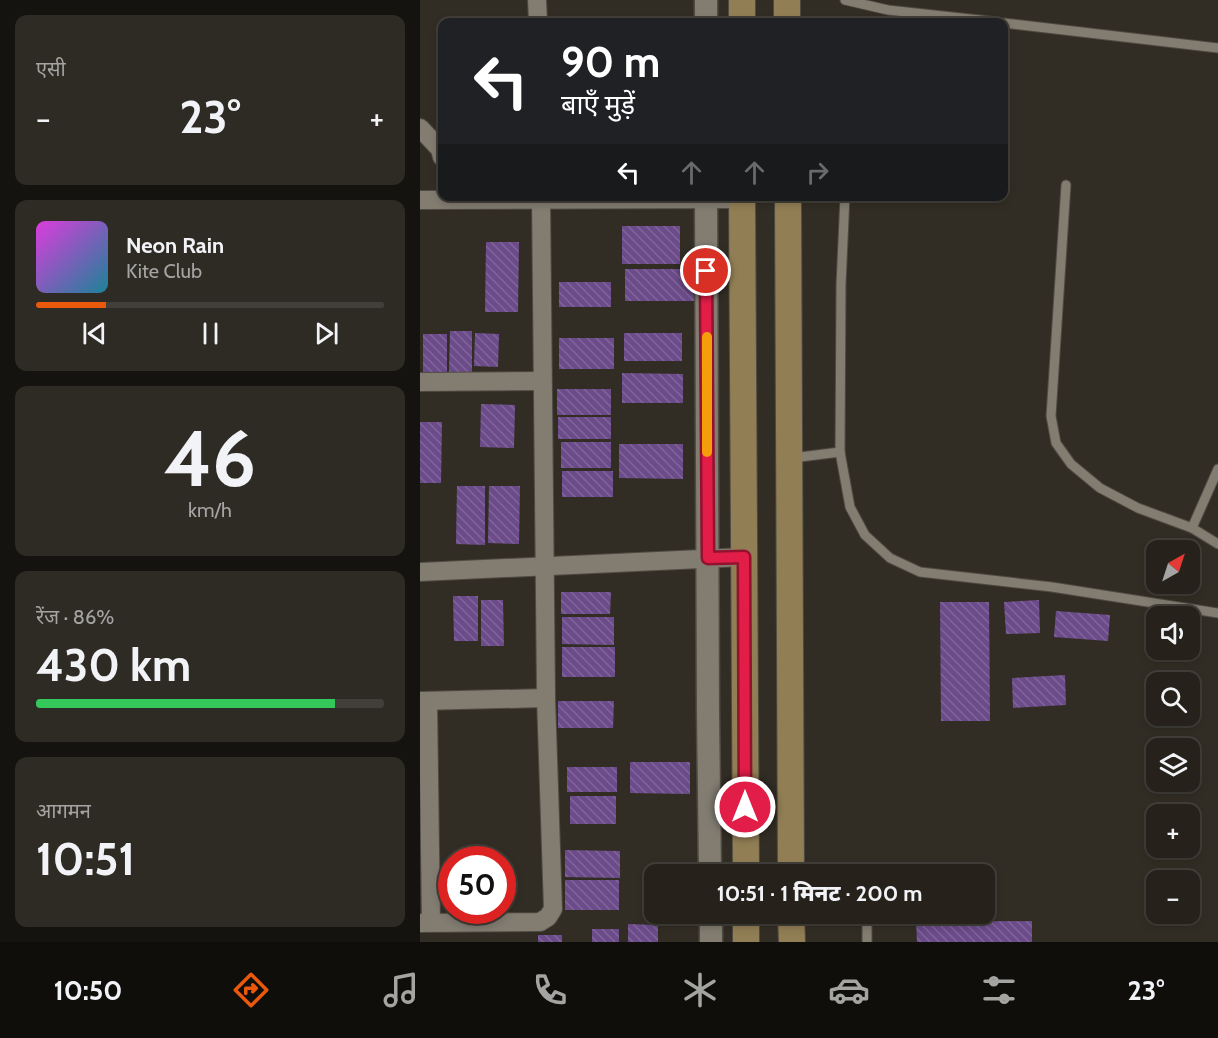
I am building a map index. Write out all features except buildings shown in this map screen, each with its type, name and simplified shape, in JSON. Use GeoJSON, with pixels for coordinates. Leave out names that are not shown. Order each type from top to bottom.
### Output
{"type":"FeatureCollection","features":[{"type":"Feature","properties":{"kind":"main road"},"geometry":{"type":"LineString","coordinates":[[742,0],[742,18]]}},
{"type":"Feature","properties":{"kind":"main road"},"geometry":{"type":"LineString","coordinates":[[787,0],[787,18]]}},
{"type":"Feature","properties":{"kind":"main road"},"geometry":{"type":"LineString","coordinates":[[742,201],[746,864]]}},
{"type":"Feature","properties":{"kind":"main road"},"geometry":{"type":"LineString","coordinates":[[788,201],[791,864]]}},
{"type":"Feature","properties":{"kind":"main road"},"geometry":{"type":"LineString","coordinates":[[746,924],[746,942]]}},
{"type":"Feature","properties":{"kind":"main road"},"geometry":{"type":"LineString","coordinates":[[791,924],[792,942]]}},
{"type":"Feature","properties":{"kind":"street"},"geometry":{"type":"LineString","coordinates":[[537,0],[538,18]]}},
{"type":"Feature","properties":{"kind":"street"},"geometry":{"type":"LineString","coordinates":[[706,0],[706,18]]}},
{"type":"Feature","properties":{"kind":"street"},"geometry":{"type":"LineString","coordinates":[[420,128],[438,147]]}},
{"type":"Feature","properties":{"kind":"street"},"geometry":{"type":"LineString","coordinates":[[420,200],[438,199]]}},
{"type":"Feature","properties":{"kind":"street"},"geometry":{"type":"LineString","coordinates":[[541,201],[546,698],[554,909],[540,922],[425,922],[424,701],[546,698]]}},
{"type":"Feature","properties":{"kind":"street"},"geometry":{"type":"LineString","coordinates":[[706,201],[710,864]]}},
{"type":"Feature","properties":{"kind":"street"},"geometry":{"type":"LineString","coordinates":[[420,382],[543,381]]}},
{"type":"Feature","properties":{"kind":"street"},"geometry":{"type":"LineString","coordinates":[[420,572],[744,557]]}},
{"type":"Feature","properties":{"kind":"street"},"geometry":{"type":"LineString","coordinates":[[711,924],[711,942]]}},
{"type":"Feature","properties":{"kind":"lane"},"geometry":{"type":"LineString","coordinates":[[845,0],[888,10],[961,18]]}},
{"type":"Feature","properties":{"kind":"lane"},"geometry":{"type":"LineString","coordinates":[[1008,23],[1218,48]]}},
{"type":"Feature","properties":{"kind":"lane"},"geometry":{"type":"LineString","coordinates":[[1066,185],[1051,416],[1056,443],[1071,464],[1100,488],[1138,508],[1192,528],[1218,544]]}},
{"type":"Feature","properties":{"kind":"lane"},"geometry":{"type":"LineString","coordinates":[[845,201],[841,285],[840,453],[850,507],[865,535],[890,558],[920,572],[1052,587],[1218,613]]}},
{"type":"Feature","properties":{"kind":"lane"},"geometry":{"type":"LineString","coordinates":[[789,458],[840,453]]}},
{"type":"Feature","properties":{"kind":"lane"},"geometry":{"type":"LineString","coordinates":[[1192,528],[1218,470]]}},
{"type":"Feature","properties":{"kind":"lane"},"geometry":{"type":"LineString","coordinates":[[867,924],[867,942]]}},
{"type":"Feature","properties":{"kind":"slow traffic"},"geometry":{"type":"LineString","coordinates":[[707,337],[707,452]]}},
{"type":"Feature","properties":{"kind":"route"},"geometry":{"type":"LineString","coordinates":[[706,271],[708,558],[744,557],[745,807]]}}]}
